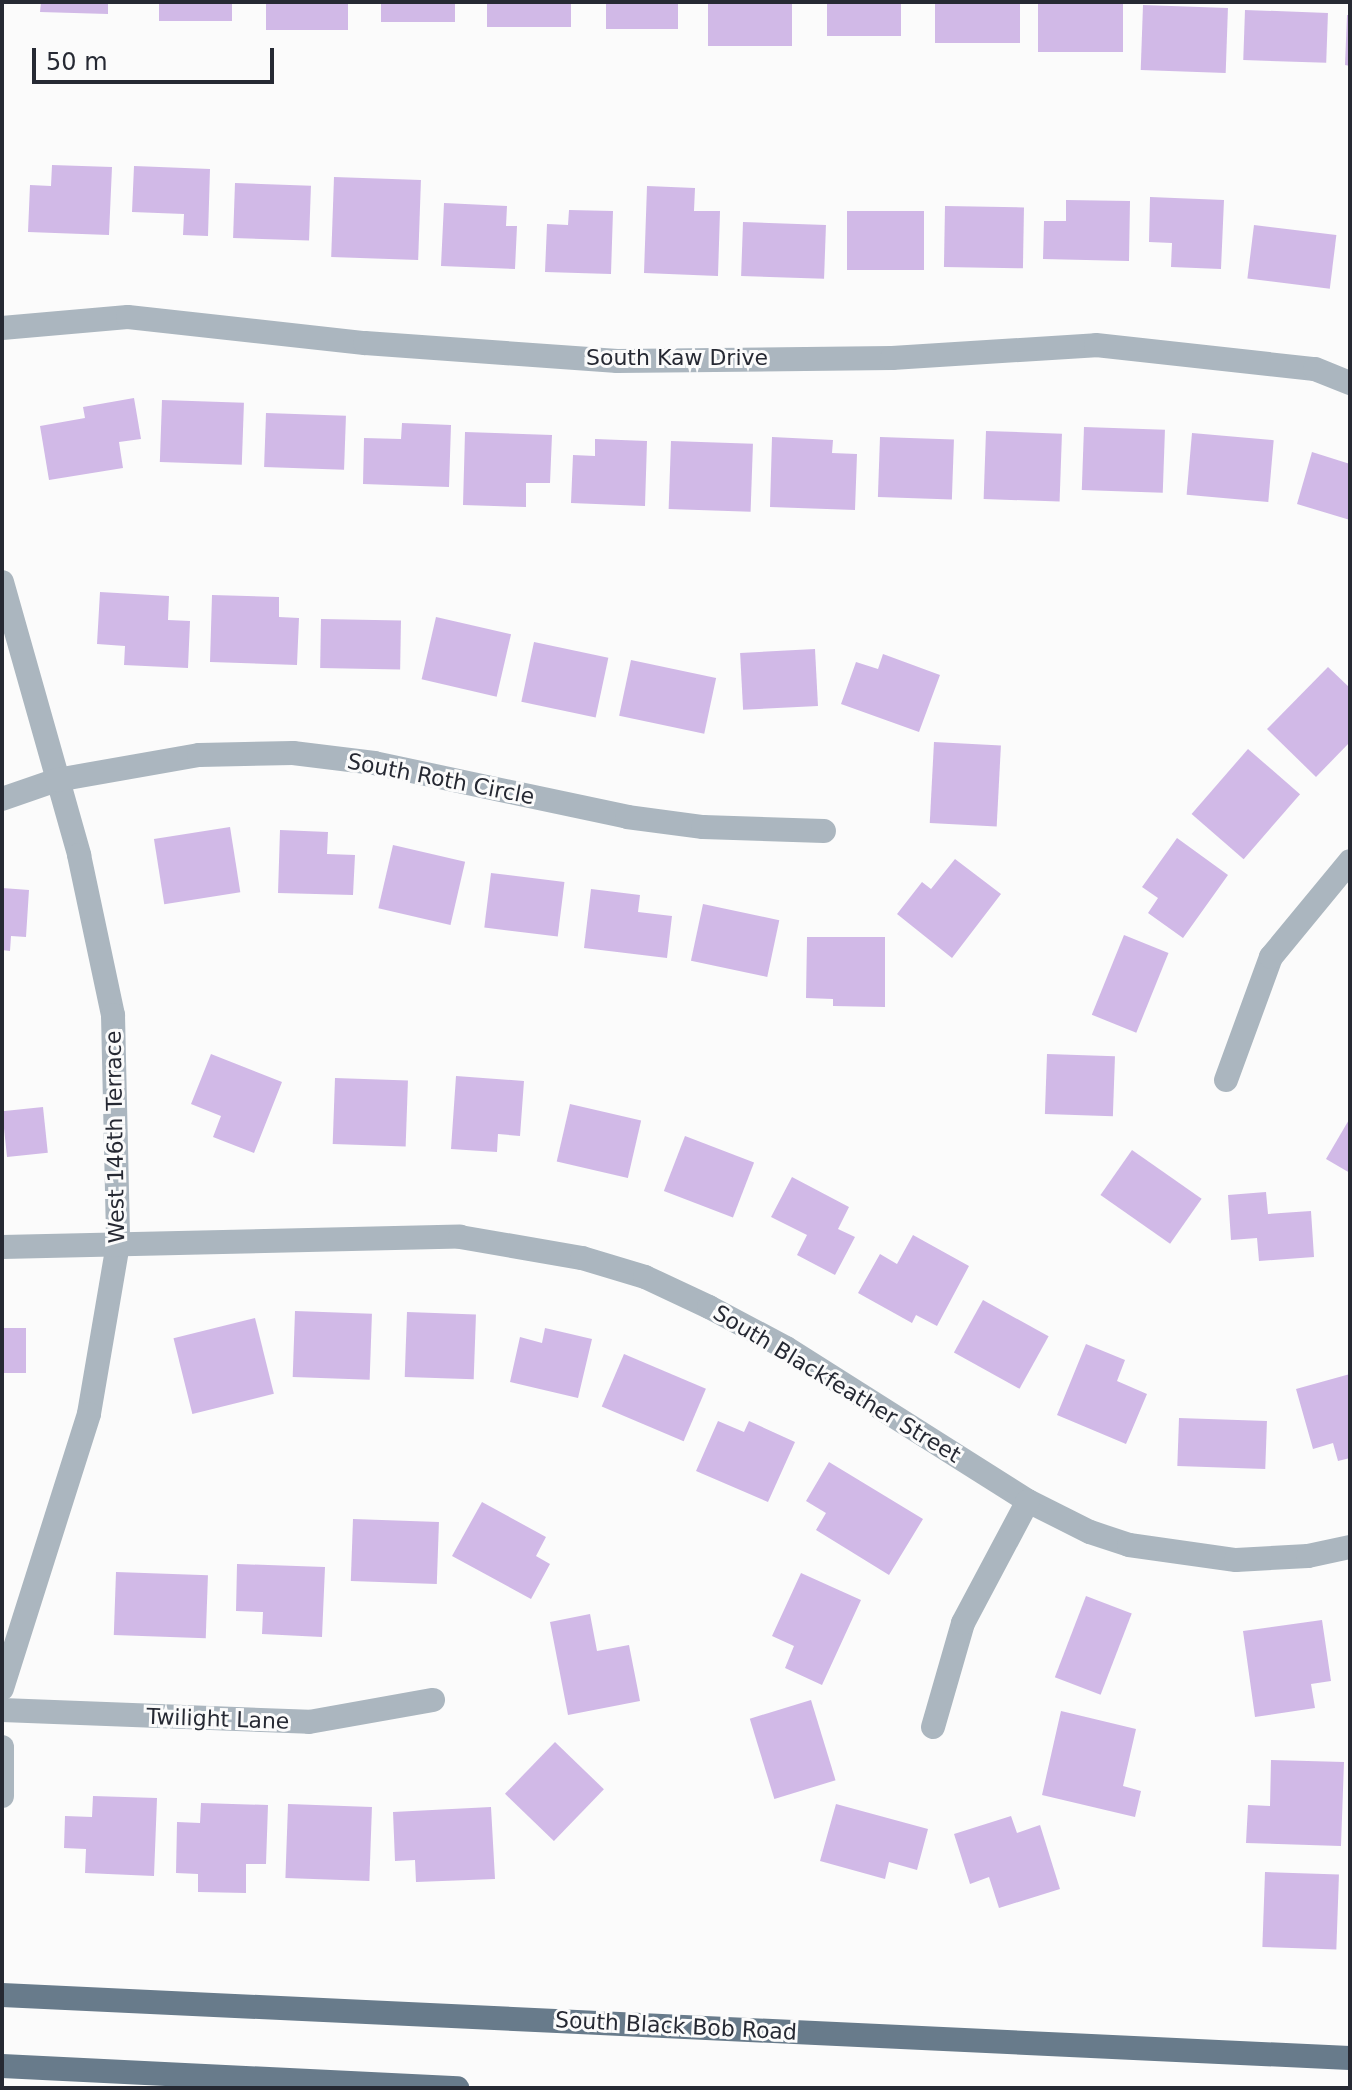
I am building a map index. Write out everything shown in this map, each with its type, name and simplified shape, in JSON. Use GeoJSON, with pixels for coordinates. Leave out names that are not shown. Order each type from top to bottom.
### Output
{"type":"FeatureCollection","features":[{"type":"Feature","properties":{"kind":"main road","name":"South Black Bob Road"},"geometry":{"type":"LineString","coordinates":[[2,1995],[1350,2058]]}},
{"type":"Feature","properties":{"kind":"main road"},"geometry":{"type":"LineString","coordinates":[[2,2066],[457,2088]]}},
{"type":"Feature","properties":{"kind":"street","name":"South Kaw Drive"},"geometry":{"type":"LineString","coordinates":[[2,328],[128,317],[365,343],[617,361],[892,358],[1096,345],[1315,369],[1350,383]]}},
{"type":"Feature","properties":{"kind":"street","name":"West 146th Terrace"},"geometry":{"type":"LineString","coordinates":[[2,582],[57,780],[113,1015],[118,1244],[89,1414],[2,1689]]}},
{"type":"Feature","properties":{"kind":"street","name":"South Roth Circle"},"geometry":{"type":"LineString","coordinates":[[2,799],[57,780],[199,755],[293,753],[374,763],[627,817],[703,827],[824,831]]}},
{"type":"Feature","properties":{"kind":"street"},"geometry":{"type":"LineString","coordinates":[[1226,1080],[1271,957],[1350,861]]}},
{"type":"Feature","properties":{"kind":"street","name":"South Blackfeather Street"},"geometry":{"type":"LineString","coordinates":[[2,1247],[460,1237],[582,1258],[645,1277],[786,1348],[1028,1501],[1090,1532],[1186,1555],[1236,1560],[1350,1547]]}},
{"type":"Feature","properties":{"kind":"street"},"geometry":{"type":"LineString","coordinates":[[933,1727],[963,1623],[1028,1501]]}},
{"type":"Feature","properties":{"kind":"street","name":"Twilight Lane"},"geometry":{"type":"LineString","coordinates":[[2,1710],[309,1722],[433,1700]]}},
{"type":"Feature","properties":{"kind":"street"},"geometry":{"type":"LineString","coordinates":[[2,1747],[2,1796]]}},
{"type":"Feature","properties":{"kind":"building"},"geometry":{"type":"Polygon","coordinates":[[[41,2],[108,2],[108,14],[40,12],[41,2]]]}},
{"type":"Feature","properties":{"kind":"building"},"geometry":{"type":"Polygon","coordinates":[[[159,2],[232,2],[232,21],[159,21],[159,2]]]}},
{"type":"Feature","properties":{"kind":"building"},"geometry":{"type":"Polygon","coordinates":[[[266,2],[348,2],[348,30],[266,30],[266,2]]]}},
{"type":"Feature","properties":{"kind":"building"},"geometry":{"type":"Polygon","coordinates":[[[381,2],[455,2],[455,22],[381,22],[381,2]]]}},
{"type":"Feature","properties":{"kind":"building"},"geometry":{"type":"Polygon","coordinates":[[[487,2],[571,2],[571,27],[487,27],[487,2]]]}},
{"type":"Feature","properties":{"kind":"building"},"geometry":{"type":"Polygon","coordinates":[[[606,2],[678,2],[678,29],[606,29],[606,2]]]}},
{"type":"Feature","properties":{"kind":"building"},"geometry":{"type":"Polygon","coordinates":[[[708,2],[792,2],[792,46],[708,46],[708,2]]]}},
{"type":"Feature","properties":{"kind":"building"},"geometry":{"type":"Polygon","coordinates":[[[827,2],[901,2],[901,36],[827,36],[827,2]]]}},
{"type":"Feature","properties":{"kind":"building"},"geometry":{"type":"Polygon","coordinates":[[[935,2],[1020,2],[1020,43],[935,43],[935,2]]]}},
{"type":"Feature","properties":{"kind":"building"},"geometry":{"type":"Polygon","coordinates":[[[1038,2],[1123,2],[1123,52],[1038,52],[1038,2]]]}},
{"type":"Feature","properties":{"kind":"building"},"geometry":{"type":"Polygon","coordinates":[[[1143,5],[1228,8],[1226,73],[1141,70],[1143,5]]]}},
{"type":"Feature","properties":{"kind":"building"},"geometry":{"type":"Polygon","coordinates":[[[1245,10],[1328,13],[1326,63],[1243,60],[1245,10]]]}},
{"type":"Feature","properties":{"kind":"building"},"geometry":{"type":"Polygon","coordinates":[[[1347,15],[1350,15],[1350,66],[1345,65],[1347,15]]]}},
{"type":"Feature","properties":{"kind":"building"},"geometry":{"type":"Polygon","coordinates":[[[52,165],[112,167],[109,235],[28,232],[30,185],[51,186],[52,165]]]}},
{"type":"Feature","properties":{"kind":"building"},"geometry":{"type":"Polygon","coordinates":[[[134,166],[210,169],[208,236],[183,235],[184,214],[132,212],[134,166]]]}},
{"type":"Feature","properties":{"kind":"building"},"geometry":{"type":"Polygon","coordinates":[[[334,177],[421,180],[418,260],[331,257],[334,177]]]}},
{"type":"Feature","properties":{"kind":"building"},"geometry":{"type":"Polygon","coordinates":[[[235,183],[311,186],[309,241],[233,238],[235,183]]]}},
{"type":"Feature","properties":{"kind":"building"},"geometry":{"type":"Polygon","coordinates":[[[647,186],[695,188],[694,211],[720,211],[718,276],[644,273],[647,186]]]}},
{"type":"Feature","properties":{"kind":"building"},"geometry":{"type":"Polygon","coordinates":[[[1150,197],[1224,200],[1221,269],[1171,267],[1172,243],[1149,242],[1150,197]]]}},
{"type":"Feature","properties":{"kind":"building"},"geometry":{"type":"Polygon","coordinates":[[[1066,200],[1130,201],[1129,261],[1043,259],[1044,221],[1066,221],[1066,200]]]}},
{"type":"Feature","properties":{"kind":"building"},"geometry":{"type":"Polygon","coordinates":[[[444,203],[507,206],[506,226],[517,226],[515,269],[441,266],[444,203]]]}},
{"type":"Feature","properties":{"kind":"building"},"geometry":{"type":"Polygon","coordinates":[[[945,206],[1024,207],[1023,268],[944,267],[945,206]]]}},
{"type":"Feature","properties":{"kind":"building"},"geometry":{"type":"Polygon","coordinates":[[[569,210],[613,211],[611,274],[545,272],[547,224],[568,225],[569,210]]]}},
{"type":"Feature","properties":{"kind":"building"},"geometry":{"type":"Polygon","coordinates":[[[847,211],[924,211],[924,270],[847,270],[847,211]]]}},
{"type":"Feature","properties":{"kind":"building"},"geometry":{"type":"Polygon","coordinates":[[[743,222],[826,225],[824,279],[741,276],[743,222]]]}},
{"type":"Feature","properties":{"kind":"building"},"geometry":{"type":"Polygon","coordinates":[[[1254,225],[1336,235],[1330,289],[1247,279],[1254,225]]]}},
{"type":"Feature","properties":{"kind":"building"},"geometry":{"type":"Polygon","coordinates":[[[134,398],[141,439],[119,442],[123,468],[49,480],[40,426],[85,418],[83,407],[134,398]]]}},
{"type":"Feature","properties":{"kind":"building"},"geometry":{"type":"Polygon","coordinates":[[[162,400],[244,403],[242,465],[160,462],[162,400]]]}},
{"type":"Feature","properties":{"kind":"building"},"geometry":{"type":"Polygon","coordinates":[[[266,413],[346,416],[344,470],[264,467],[266,413]]]}},
{"type":"Feature","properties":{"kind":"building"},"geometry":{"type":"Polygon","coordinates":[[[402,423],[451,425],[449,487],[363,484],[364,438],[401,439],[402,423]]]}},
{"type":"Feature","properties":{"kind":"building"},"geometry":{"type":"Polygon","coordinates":[[[1084,427],[1165,430],[1163,493],[1082,490],[1084,427]]]}},
{"type":"Feature","properties":{"kind":"building"},"geometry":{"type":"Polygon","coordinates":[[[986,431],[1062,434],[1060,502],[984,499],[986,431]]]}},
{"type":"Feature","properties":{"kind":"building"},"geometry":{"type":"Polygon","coordinates":[[[465,432],[552,435],[550,483],[526,483],[526,507],[463,505],[465,432]]]}},
{"type":"Feature","properties":{"kind":"building"},"geometry":{"type":"Polygon","coordinates":[[[1192,433],[1274,440],[1268,502],[1187,495],[1192,433]]]}},
{"type":"Feature","properties":{"kind":"building"},"geometry":{"type":"Polygon","coordinates":[[[772,437],[833,440],[832,453],[857,454],[855,510],[770,507],[772,437]]]}},
{"type":"Feature","properties":{"kind":"building"},"geometry":{"type":"Polygon","coordinates":[[[880,437],[954,440],[952,500],[878,497],[880,437]]]}},
{"type":"Feature","properties":{"kind":"building"},"geometry":{"type":"Polygon","coordinates":[[[595,439],[647,441],[645,506],[571,503],[573,455],[595,456],[595,439]]]}},
{"type":"Feature","properties":{"kind":"building"},"geometry":{"type":"Polygon","coordinates":[[[671,441],[753,444],[751,512],[669,509],[671,441]]]}},
{"type":"Feature","properties":{"kind":"building"},"geometry":{"type":"Polygon","coordinates":[[[1312,452],[1350,464],[1350,520],[1297,504],[1312,452]]]}},
{"type":"Feature","properties":{"kind":"building"},"geometry":{"type":"Polygon","coordinates":[[[100,592],[169,596],[168,620],[190,621],[188,668],[124,665],[125,646],[97,644],[100,592]]]}},
{"type":"Feature","properties":{"kind":"building"},"geometry":{"type":"Polygon","coordinates":[[[212,595],[279,597],[279,617],[299,618],[297,665],[210,662],[212,595]]]}},
{"type":"Feature","properties":{"kind":"building"},"geometry":{"type":"Polygon","coordinates":[[[436,617],[511,634],[497,697],[422,679],[436,617]]]}},
{"type":"Feature","properties":{"kind":"building"},"geometry":{"type":"Polygon","coordinates":[[[321,619],[401,620],[400,669],[320,668],[321,619]]]}},
{"type":"Feature","properties":{"kind":"building"},"geometry":{"type":"Polygon","coordinates":[[[534,642],[608,658],[596,717],[521,702],[534,642]]]}},
{"type":"Feature","properties":{"kind":"building"},"geometry":{"type":"Polygon","coordinates":[[[815,649],[818,706],[743,710],[740,653],[815,649]]]}},
{"type":"Feature","properties":{"kind":"building"},"geometry":{"type":"Polygon","coordinates":[[[883,654],[940,675],[919,732],[841,704],[856,662],[878,669],[883,654]]]}},
{"type":"Feature","properties":{"kind":"building"},"geometry":{"type":"Polygon","coordinates":[[[631,660],[716,678],[704,734],[619,716],[631,660]]]}},
{"type":"Feature","properties":{"kind":"building"},"geometry":{"type":"Polygon","coordinates":[[[1328,667],[1350,688],[1350,742],[1316,777],[1267,729],[1328,667]]]}},
{"type":"Feature","properties":{"kind":"building"},"geometry":{"type":"Polygon","coordinates":[[[934,742],[1001,746],[997,826],[930,823],[934,742]]]}},
{"type":"Feature","properties":{"kind":"building"},"geometry":{"type":"Polygon","coordinates":[[[1248,749],[1300,794],[1244,859],[1192,814],[1248,749]]]}},
{"type":"Feature","properties":{"kind":"building"},"geometry":{"type":"Polygon","coordinates":[[[230,827],[240,892],[164,904],[154,839],[230,827]]]}},
{"type":"Feature","properties":{"kind":"building"},"geometry":{"type":"Polygon","coordinates":[[[280,830],[328,832],[327,854],[355,855],[353,895],[278,893],[280,830]]]}},
{"type":"Feature","properties":{"kind":"building"},"geometry":{"type":"Polygon","coordinates":[[[1177,838],[1228,875],[1183,938],[1148,913],[1158,898],[1142,887],[1177,838]]]}},
{"type":"Feature","properties":{"kind":"building"},"geometry":{"type":"Polygon","coordinates":[[[393,845],[465,862],[450,925],[378,908],[393,845]]]}},
{"type":"Feature","properties":{"kind":"building"},"geometry":{"type":"Polygon","coordinates":[[[955,859],[1001,894],[952,958],[897,914],[922,882],[931,889],[955,859]]]}},
{"type":"Feature","properties":{"kind":"building"},"geometry":{"type":"Polygon","coordinates":[[[491,873],[564,882],[558,937],[484,928],[491,873]]]}},
{"type":"Feature","properties":{"kind":"building"},"geometry":{"type":"Polygon","coordinates":[[[2,888],[29,890],[26,937],[11,936],[10,951],[2,950],[2,888]]]}},
{"type":"Feature","properties":{"kind":"building"},"geometry":{"type":"Polygon","coordinates":[[[591,889],[640,895],[638,912],[672,916],[667,958],[584,948],[591,889]]]}},
{"type":"Feature","properties":{"kind":"building"},"geometry":{"type":"Polygon","coordinates":[[[703,904],[779,920],[767,977],[691,961],[703,904]]]}},
{"type":"Feature","properties":{"kind":"building"},"geometry":{"type":"Polygon","coordinates":[[[1124,935],[1169,953],[1136,1033],[1092,1015],[1124,935]]]}},
{"type":"Feature","properties":{"kind":"building"},"geometry":{"type":"Polygon","coordinates":[[[807,937],[885,937],[885,1007],[833,1006],[833,999],[806,998],[807,937]]]}},
{"type":"Feature","properties":{"kind":"building"},"geometry":{"type":"Polygon","coordinates":[[[211,1054],[282,1082],[254,1153],[213,1137],[221,1116],[191,1104],[211,1054]]]}},
{"type":"Feature","properties":{"kind":"building"},"geometry":{"type":"Polygon","coordinates":[[[1047,1054],[1115,1056],[1113,1116],[1045,1114],[1047,1054]]]}},
{"type":"Feature","properties":{"kind":"building"},"geometry":{"type":"Polygon","coordinates":[[[456,1076],[524,1081],[520,1136],[498,1134],[497,1152],[451,1149],[456,1076]]]}},
{"type":"Feature","properties":{"kind":"building"},"geometry":{"type":"Polygon","coordinates":[[[335,1078],[408,1081],[406,1147],[333,1144],[335,1078]]]}},
{"type":"Feature","properties":{"kind":"building"},"geometry":{"type":"Polygon","coordinates":[[[570,1104],[641,1120],[628,1178],[557,1161],[570,1104]]]}},
{"type":"Feature","properties":{"kind":"building"},"geometry":{"type":"Polygon","coordinates":[[[43,1107],[48,1153],[7,1157],[2,1111],[43,1107]]]}},
{"type":"Feature","properties":{"kind":"building"},"geometry":{"type":"Polygon","coordinates":[[[1350,1118],[1350,1173],[1326,1159],[1350,1118]]]}},
{"type":"Feature","properties":{"kind":"building"},"geometry":{"type":"Polygon","coordinates":[[[685,1136],[754,1163],[733,1218],[664,1191],[685,1136]]]}},
{"type":"Feature","properties":{"kind":"building"},"geometry":{"type":"Polygon","coordinates":[[[1132,1150],[1202,1199],[1170,1244],[1100,1195],[1132,1150]]]}},
{"type":"Feature","properties":{"kind":"building"},"geometry":{"type":"Polygon","coordinates":[[[792,1177],[849,1207],[838,1229],[855,1237],[835,1275],[797,1255],[807,1235],[771,1217],[792,1177]]]}},
{"type":"Feature","properties":{"kind":"building"},"geometry":{"type":"Polygon","coordinates":[[[1266,1192],[1268,1214],[1311,1211],[1314,1257],[1259,1261],[1257,1238],[1231,1240],[1228,1195],[1266,1192]]]}},
{"type":"Feature","properties":{"kind":"building"},"geometry":{"type":"Polygon","coordinates":[[[913,1235],[969,1266],[937,1326],[916,1315],[912,1323],[858,1293],[880,1254],[897,1264],[913,1235]]]}},
{"type":"Feature","properties":{"kind":"building"},"geometry":{"type":"Polygon","coordinates":[[[983,1300],[1049,1336],[1020,1389],[954,1352],[983,1300]]]}},
{"type":"Feature","properties":{"kind":"building"},"geometry":{"type":"Polygon","coordinates":[[[295,1311],[372,1314],[370,1380],[293,1377],[295,1311]]]}},
{"type":"Feature","properties":{"kind":"building"},"geometry":{"type":"Polygon","coordinates":[[[407,1312],[476,1314],[474,1379],[405,1377],[407,1312]]]}},
{"type":"Feature","properties":{"kind":"building"},"geometry":{"type":"Polygon","coordinates":[[[255,1318],[274,1394],[192,1414],[173,1338],[255,1318]]]}},
{"type":"Feature","properties":{"kind":"building"},"geometry":{"type":"Polygon","coordinates":[[[2,1328],[26,1328],[26,1373],[2,1373],[2,1328]]]}},
{"type":"Feature","properties":{"kind":"building"},"geometry":{"type":"Polygon","coordinates":[[[545,1328],[592,1339],[578,1398],[510,1382],[520,1337],[542,1343],[545,1328]]]}},
{"type":"Feature","properties":{"kind":"building"},"geometry":{"type":"Polygon","coordinates":[[[1086,1344],[1125,1360],[1117,1381],[1147,1394],[1126,1444],[1057,1415],[1086,1344]]]}},
{"type":"Feature","properties":{"kind":"building"},"geometry":{"type":"Polygon","coordinates":[[[624,1354],[706,1389],[684,1441],[602,1406],[624,1354]]]}},
{"type":"Feature","properties":{"kind":"building"},"geometry":{"type":"Polygon","coordinates":[[[1350,1374],[1350,1458],[1338,1461],[1333,1443],[1313,1449],[1296,1389],[1350,1374]]]}},
{"type":"Feature","properties":{"kind":"building"},"geometry":{"type":"Polygon","coordinates":[[[1179,1418],[1267,1421],[1265,1469],[1177,1466],[1179,1418]]]}},
{"type":"Feature","properties":{"kind":"building"},"geometry":{"type":"Polygon","coordinates":[[[718,1421],[744,1432],[749,1421],[795,1442],[768,1502],[696,1471],[718,1421]]]}},
{"type":"Feature","properties":{"kind":"building"},"geometry":{"type":"Polygon","coordinates":[[[829,1462],[923,1519],[889,1575],[816,1530],[826,1513],[806,1501],[829,1462]]]}},
{"type":"Feature","properties":{"kind":"building"},"geometry":{"type":"Polygon","coordinates":[[[482,1502],[546,1537],[536,1556],[550,1564],[531,1599],[452,1556],[482,1502]]]}},
{"type":"Feature","properties":{"kind":"building"},"geometry":{"type":"Polygon","coordinates":[[[353,1519],[439,1522],[437,1584],[351,1581],[353,1519]]]}},
{"type":"Feature","properties":{"kind":"building"},"geometry":{"type":"Polygon","coordinates":[[[237,1564],[325,1567],[322,1637],[262,1634],[263,1612],[236,1611],[237,1564]]]}},
{"type":"Feature","properties":{"kind":"building"},"geometry":{"type":"Polygon","coordinates":[[[116,1572],[208,1575],[206,1638],[114,1635],[116,1572]]]}},
{"type":"Feature","properties":{"kind":"building"},"geometry":{"type":"Polygon","coordinates":[[[801,1573],[861,1600],[822,1685],[785,1668],[794,1646],[772,1636],[801,1573]]]}},
{"type":"Feature","properties":{"kind":"building"},"geometry":{"type":"Polygon","coordinates":[[[1086,1596],[1132,1614],[1101,1695],[1055,1677],[1086,1596]]]}},
{"type":"Feature","properties":{"kind":"building"},"geometry":{"type":"Polygon","coordinates":[[[590,1614],[597,1651],[629,1645],[640,1701],[568,1715],[550,1622],[590,1614]]]}},
{"type":"Feature","properties":{"kind":"building"},"geometry":{"type":"Polygon","coordinates":[[[1322,1620],[1331,1681],[1311,1684],[1315,1708],[1255,1717],[1243,1631],[1322,1620]]]}},
{"type":"Feature","properties":{"kind":"building"},"geometry":{"type":"Polygon","coordinates":[[[811,1700],[836,1780],[774,1799],[750,1719],[811,1700]]]}},
{"type":"Feature","properties":{"kind":"building"},"geometry":{"type":"Polygon","coordinates":[[[1061,1711],[1136,1729],[1123,1786],[1141,1791],[1135,1817],[1042,1795],[1061,1711]]]}},
{"type":"Feature","properties":{"kind":"building"},"geometry":{"type":"Polygon","coordinates":[[[555,1742],[604,1789],[554,1841],[505,1794],[555,1742]]]}},
{"type":"Feature","properties":{"kind":"building"},"geometry":{"type":"Polygon","coordinates":[[[1271,1760],[1344,1762],[1341,1846],[1246,1843],[1248,1805],[1270,1806],[1271,1760]]]}},
{"type":"Feature","properties":{"kind":"building"},"geometry":{"type":"Polygon","coordinates":[[[93,1796],[157,1798],[154,1876],[85,1873],[86,1849],[64,1848],[65,1816],[92,1817],[93,1796]]]}},
{"type":"Feature","properties":{"kind":"building"},"geometry":{"type":"Polygon","coordinates":[[[201,1803],[268,1805],[266,1864],[246,1864],[246,1893],[198,1892],[198,1874],[176,1873],[177,1822],[200,1823],[201,1803]]]}},
{"type":"Feature","properties":{"kind":"building"},"geometry":{"type":"Polygon","coordinates":[[[288,1804],[372,1807],[369,1881],[285,1878],[288,1804]]]}},
{"type":"Feature","properties":{"kind":"building"},"geometry":{"type":"Polygon","coordinates":[[[836,1804],[928,1829],[917,1870],[889,1862],[885,1879],[820,1861],[836,1804]]]}},
{"type":"Feature","properties":{"kind":"building"},"geometry":{"type":"Polygon","coordinates":[[[491,1807],[495,1879],[416,1882],[415,1860],[395,1861],[393,1812],[491,1807]]]}},
{"type":"Feature","properties":{"kind":"building"},"geometry":{"type":"Polygon","coordinates":[[[1011,1816],[1017,1833],[1040,1825],[1060,1889],[999,1908],[989,1877],[970,1884],[954,1834],[1011,1816]]]}},
{"type":"Feature","properties":{"kind":"building"},"geometry":{"type":"Polygon","coordinates":[[[1265,1872],[1339,1875],[1336,1950],[1262,1947],[1265,1872]]]}}]}
